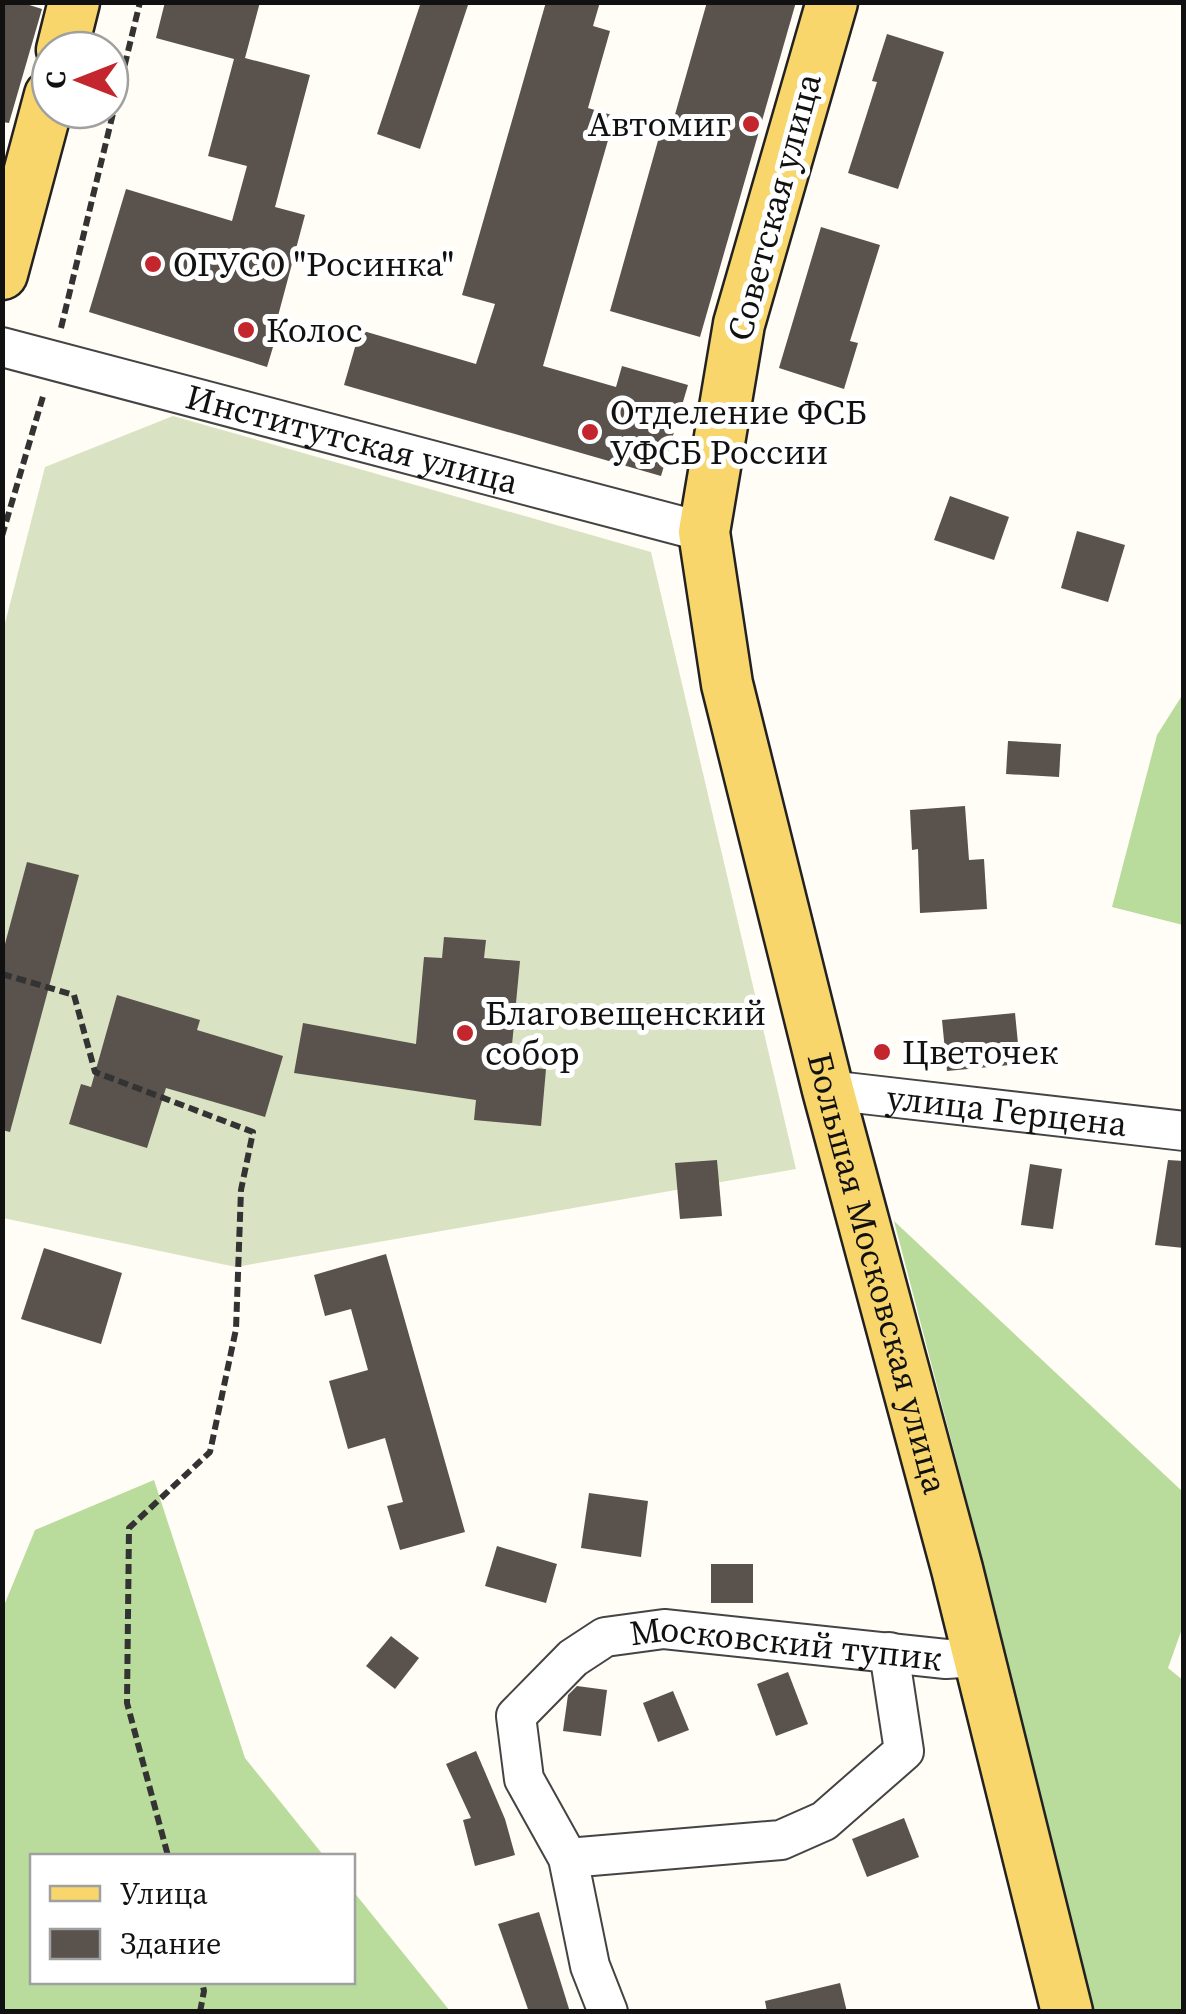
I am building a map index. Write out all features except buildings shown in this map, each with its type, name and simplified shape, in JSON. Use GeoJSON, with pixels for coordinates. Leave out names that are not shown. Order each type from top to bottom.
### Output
{"type":"FeatureCollection","features":[{"type":"Feature","properties":{"kind":"main road"},"geometry":{"type":"LineString","coordinates":[[67,30],[74,2]]}},
{"type":"Feature","properties":{"kind":"main road","name":"Советская улица"},"geometry":{"type":"LineString","coordinates":[[704,532],[739,324],[832,2]]}},
{"type":"Feature","properties":{"kind":"main road"},"geometry":{"type":"LineString","coordinates":[[2,274],[41,130]]}},
{"type":"Feature","properties":{"kind":"main road","name":"Большая Московская улица"},"geometry":{"type":"LineString","coordinates":[[704,532],[727,684],[1067,2012]]}},
{"type":"Feature","properties":{"kind":"street","name":"Институтская улица"},"geometry":{"type":"LineString","coordinates":[[2,347],[704,532]]}},
{"type":"Feature","properties":{"kind":"street","name":"улица Герцена"},"geometry":{"type":"LineString","coordinates":[[828,1090],[1184,1131]]}},
{"type":"Feature","properties":{"kind":"street","name":"Московский тупик"},"geometry":{"type":"LineString","coordinates":[[608,2012],[590,1966],[568,1858],[524,1779],[516,1716],[573,1658],[605,1637],[664,1629],[946,1659],[978,1657]]}},
{"type":"Feature","properties":{"kind":"street"},"geometry":{"type":"LineString","coordinates":[[568,1858],[781,1840],[824,1820],[904,1751],[889,1652]]}},
{"type":"Feature","properties":{"kind":"path"},"geometry":{"type":"LineString","coordinates":[[2,536],[53,360],[140,2]]}},
{"type":"Feature","properties":{"kind":"path"},"geometry":{"type":"LineString","coordinates":[[2,974],[74,995],[95,1072],[253,1132],[241,1190],[236,1329],[210,1452],[129,1528],[127,1703],[167,1854]]}},
{"type":"Feature","properties":{"kind":"path"},"geometry":{"type":"LineString","coordinates":[[200,2012],[202,1984]]}},
{"type":"Feature","properties":{"kind":"green space"},"geometry":{"type":"Polygon","coordinates":[[[173,416],[651,552],[796,1169],[236,1267],[3,1218],[3,631],[45,467],[173,416]]]}},
{"type":"Feature","properties":{"kind":"green space"},"geometry":{"type":"Polygon","coordinates":[[[1183,694],[1183,925],[1112,907],[1157,735],[1183,694]]]}},
{"type":"Feature","properties":{"kind":"green space"},"geometry":{"type":"Polygon","coordinates":[[[894,1221],[1183,1492],[1183,1626],[1168,1668],[1184,1681],[1183,2011],[1089,2011],[996,1612],[894,1221]]]}},
{"type":"Feature","properties":{"kind":"green space"},"geometry":{"type":"Polygon","coordinates":[[[154,1480],[245,1758],[322,1854],[30,1854],[30,1984],[355,1984],[355,1893],[450,2011],[3,2011],[3,1608],[35,1530],[154,1480]]]}},
{"type":"Feature","properties":{"kind":"place","name":"Автомиг"},"geometry":{"type":"Point","coordinates":[751,124]}},
{"type":"Feature","properties":{"kind":"place","name":"ОГУСО \"Росинка\""},"geometry":{"type":"Point","coordinates":[153,264]}},
{"type":"Feature","properties":{"kind":"place","name":"Колос"},"geometry":{"type":"Point","coordinates":[246,330]}},
{"type":"Feature","properties":{"kind":"place","name":"Отделение ФСБ УФСБ России"},"geometry":{"type":"Point","coordinates":[590,432]}},
{"type":"Feature","properties":{"kind":"place","name":"Благовещенский собор"},"geometry":{"type":"Point","coordinates":[465,1033]}},
{"type":"Feature","properties":{"kind":"place","name":"Цветочек"},"geometry":{"type":"Point","coordinates":[882,1052]}}]}
